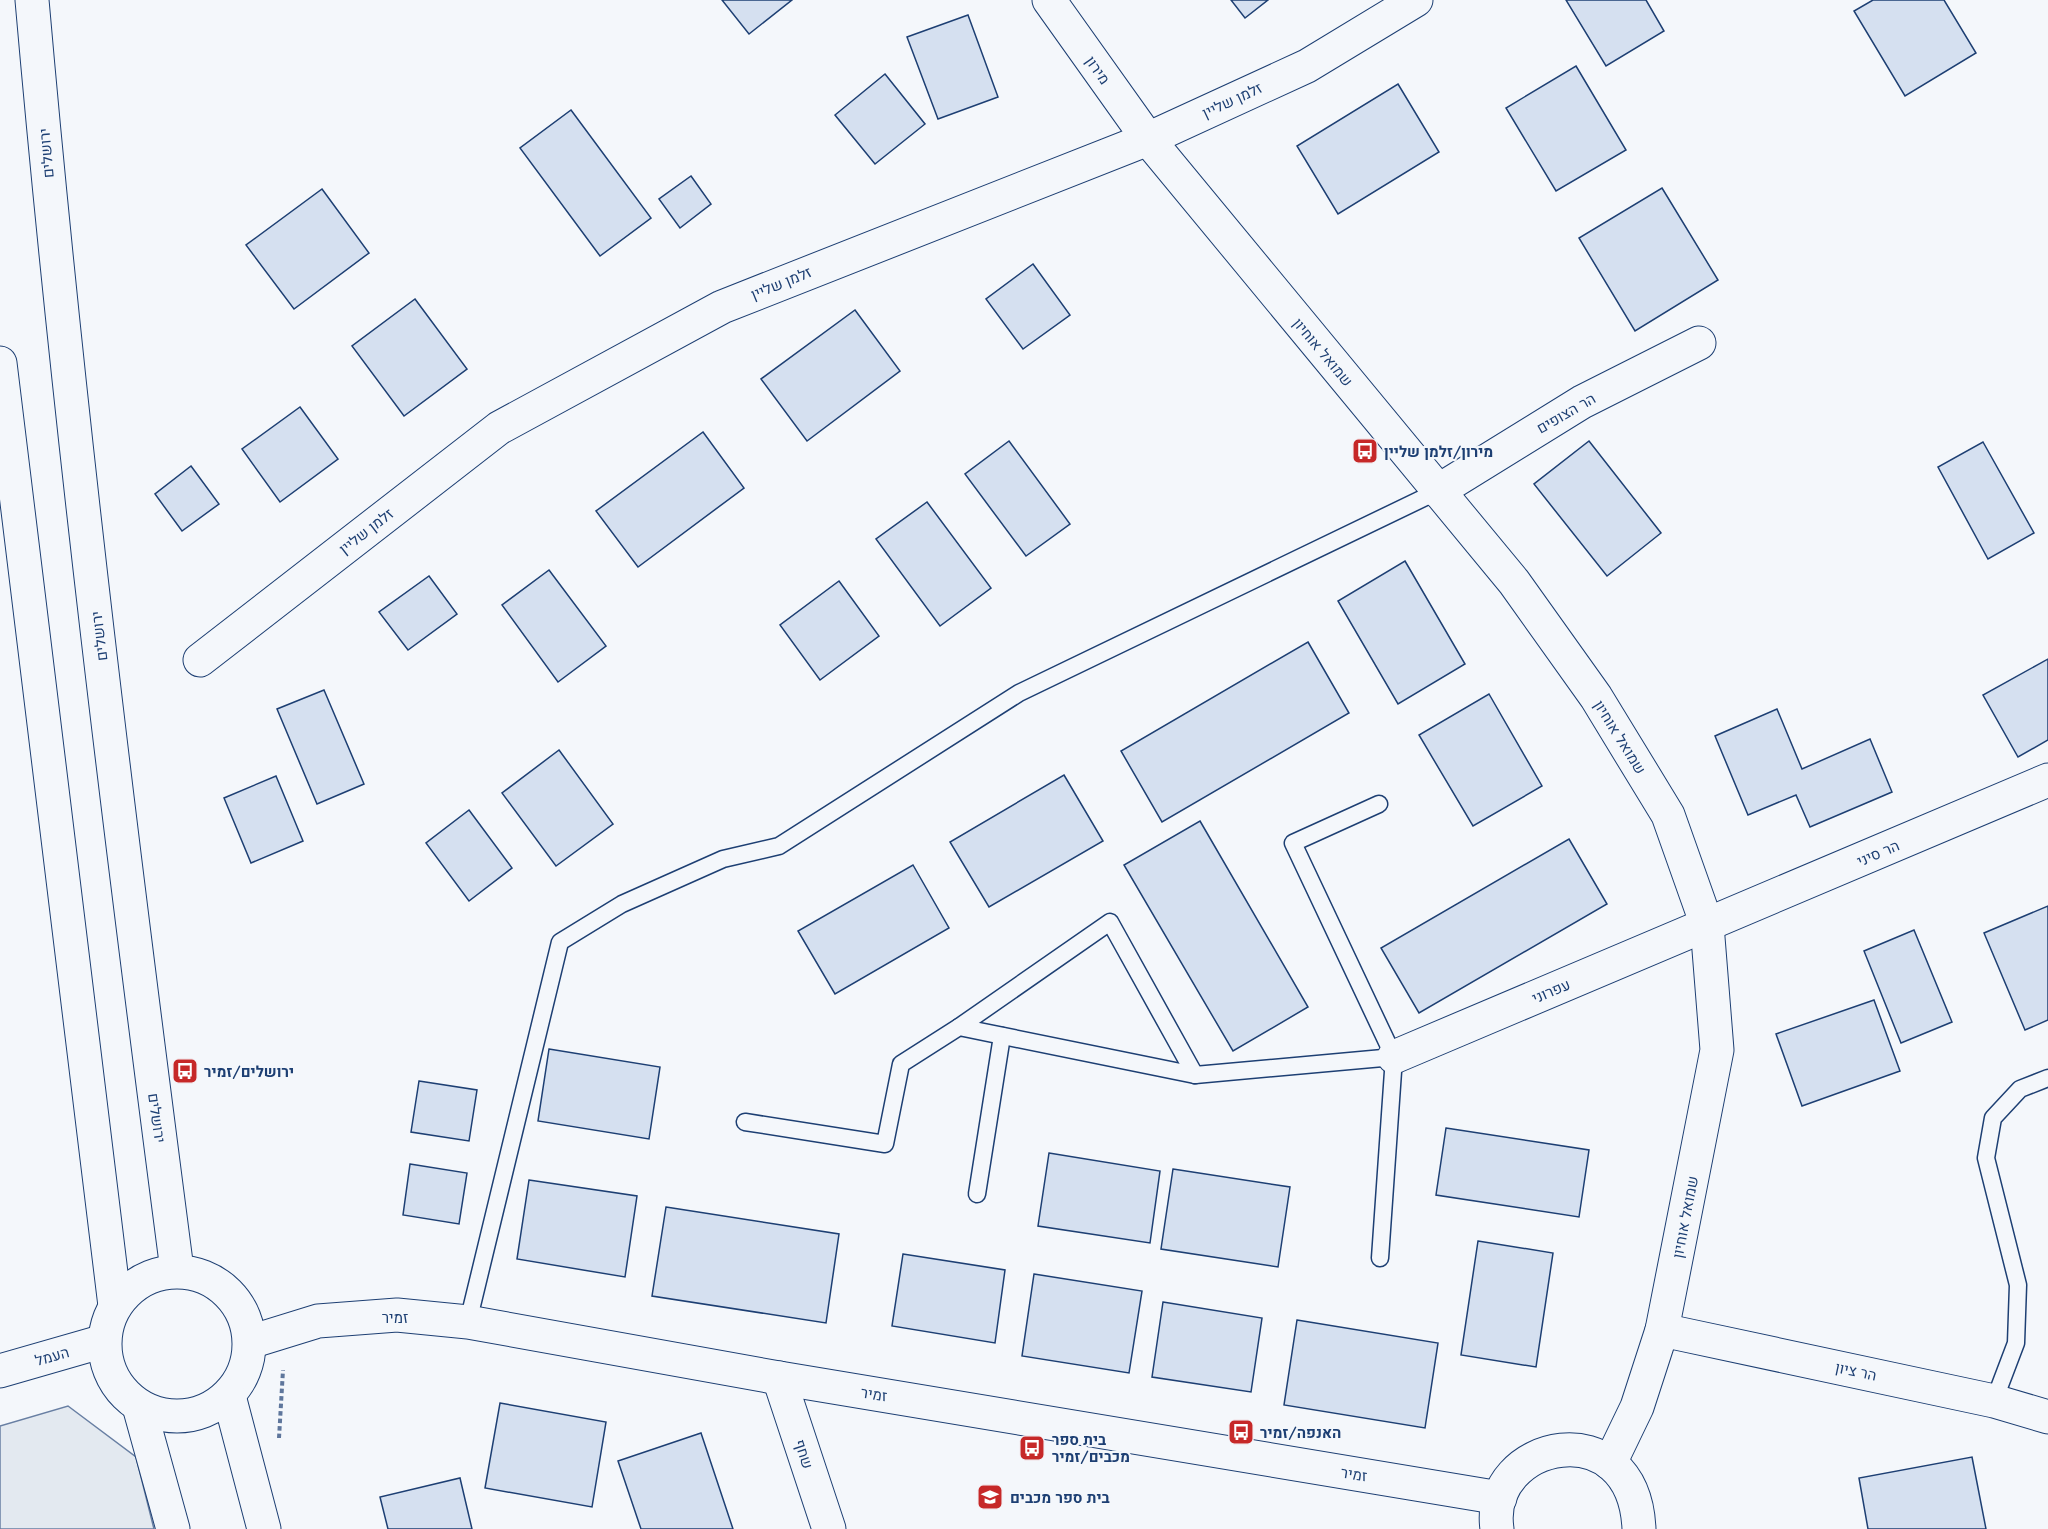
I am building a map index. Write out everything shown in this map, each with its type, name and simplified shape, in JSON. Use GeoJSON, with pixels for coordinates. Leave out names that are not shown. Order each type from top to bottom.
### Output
{"type":"FeatureCollection","features":[{"type":"Feature","properties":{"kind":"street","name":"ירושלים"},"geometry":{"type":"LineString","coordinates":[[32,0],[47,171],[87,536],[142,1000],[177,1270]]}},
{"type":"Feature","properties":{"kind":"street","name":"מירון"},"geometry":{"type":"LineString","coordinates":[[1049,0],[1148,139]]}},
{"type":"Feature","properties":{"kind":"street","name":"זלמן שליין"},"geometry":{"type":"LineString","coordinates":[[200,660],[499,428],[722,307],[1148,139],[1307,66],[1416,0]]}},
{"type":"Feature","properties":{"kind":"street","name":"שמואל אוחיון"},"geometry":{"type":"LineString","coordinates":[[1148,139],[1514,582],[1602,706],[1668,815],[1707,926],[1717,1050],[1662,1330],[1637,1407],[1610,1462]]}},
{"type":"Feature","properties":{"kind":"street","name":"הר הצופים"},"geometry":{"type":"LineString","coordinates":[[1438,491],[1582,402],[1699,343]]}},
{"type":"Feature","properties":{"kind":"street"},"geometry":{"type":"LineString","coordinates":[[0,363],[115,1306]]}},
{"type":"Feature","properties":{"kind":"street","name":"הר סיני"},"geometry":{"type":"LineString","coordinates":[[1707,926],[2048,780]]}},
{"type":"Feature","properties":{"kind":"street","name":"עפרוני"},"geometry":{"type":"LineString","coordinates":[[1394,1058],[1707,926]]}},
{"type":"Feature","properties":{"kind":"street"},"geometry":{"type":"LineString","coordinates":[[177,1270],[200,1274],[219,1284],[236,1300],[246,1320],[250,1342],[248,1362],[241,1380],[229,1396],[209,1410],[185,1416],[161,1415],[139,1406],[120,1389],[108,1366],[104,1341],[107,1322],[115,1306],[131,1287],[153,1274],[177,1270]]}},
{"type":"Feature","properties":{"kind":"street","name":"זמיר"},"geometry":{"type":"LineString","coordinates":[[250,1342],[318,1320],[397,1315],[468,1322],[779,1378],[1499,1514]]}},
{"type":"Feature","properties":{"kind":"street","name":"הר ציון"},"geometry":{"type":"LineString","coordinates":[[1662,1330],[1994,1401],[2048,1417]]}},
{"type":"Feature","properties":{"kind":"street","name":"העמל"},"geometry":{"type":"LineString","coordinates":[[0,1371],[104,1341]]}},
{"type":"Feature","properties":{"kind":"street","name":"שחף"},"geometry":{"type":"LineString","coordinates":[[779,1378],[830,1529]]}},
{"type":"Feature","properties":{"kind":"street"},"geometry":{"type":"LineString","coordinates":[[229,1396],[264,1529]]}},
{"type":"Feature","properties":{"kind":"street"},"geometry":{"type":"LineString","coordinates":[[139,1406],[173,1529]]}},
{"type":"Feature","properties":{"kind":"street"},"geometry":{"type":"LineString","coordinates":[[1499,1514],[1510,1479],[1526,1462],[1545,1452],[1568,1449],[1590,1453],[1610,1462],[1628,1481],[1638,1505],[1639,1529]]}},
{"type":"Feature","properties":{"kind":"lane"},"geometry":{"type":"LineString","coordinates":[[468,1322],[560,942],[622,904],[723,859],[779,846],[1019,693],[1438,491]]}},
{"type":"Feature","properties":{"kind":"lane"},"geometry":{"type":"LineString","coordinates":[[1379,804],[1293,843],[1394,1058],[1380,1258]]}},
{"type":"Feature","properties":{"kind":"lane"},"geometry":{"type":"LineString","coordinates":[[745,1122],[885,1144],[901,1064],[959,1027],[1110,922],[1195,1075]]}},
{"type":"Feature","properties":{"kind":"lane"},"geometry":{"type":"LineString","coordinates":[[959,1027],[1195,1075],[1394,1058]]}},
{"type":"Feature","properties":{"kind":"lane"},"geometry":{"type":"LineString","coordinates":[[977,1194],[1002,1036]]}},
{"type":"Feature","properties":{"kind":"lane"},"geometry":{"type":"LineString","coordinates":[[1994,1401],[2016,1343],[2018,1285],[1986,1158],[1993,1118],[2020,1089],[2048,1078]]}},
{"type":"Feature","properties":{"kind":"path"},"geometry":{"type":"LineString","coordinates":[[279,1440],[285,1331]]}},
{"type":"Feature","properties":{"kind":"shaded area"},"geometry":{"type":"Polygon","coordinates":[[[68,1406],[136,1457],[154,1529],[0,1529],[0,1426],[68,1406]]]}},
{"type":"Feature","properties":{"kind":"building"},"geometry":{"type":"Polygon","coordinates":[[[722,0],[792,0],[749,34],[722,0]]]}},
{"type":"Feature","properties":{"kind":"building"},"geometry":{"type":"Polygon","coordinates":[[[1231,0],[1268,0],[1245,18],[1231,0]]]}},
{"type":"Feature","properties":{"kind":"building"},"geometry":{"type":"Polygon","coordinates":[[[1566,0],[1646,0],[1664,31],[1606,66],[1566,0]]]}},
{"type":"Feature","properties":{"kind":"building"},"geometry":{"type":"Polygon","coordinates":[[[1873,0],[1944,0],[1976,53],[1905,96],[1854,11],[1873,0]]]}},
{"type":"Feature","properties":{"kind":"building"},"geometry":{"type":"Polygon","coordinates":[[[968,15],[998,97],[938,119],[907,37],[968,15]]]}},
{"type":"Feature","properties":{"kind":"building"},"geometry":{"type":"Polygon","coordinates":[[[1576,66],[1626,150],[1556,191],[1506,108],[1576,66]]]}},
{"type":"Feature","properties":{"kind":"building"},"geometry":{"type":"Polygon","coordinates":[[[885,74],[925,124],[875,164],[835,115],[885,74]]]}},
{"type":"Feature","properties":{"kind":"building"},"geometry":{"type":"Polygon","coordinates":[[[1398,84],[1439,152],[1338,214],[1297,146],[1398,84]]]}},
{"type":"Feature","properties":{"kind":"building"},"geometry":{"type":"Polygon","coordinates":[[[571,110],[651,218],[600,256],[520,148],[571,110]]]}},
{"type":"Feature","properties":{"kind":"building"},"geometry":{"type":"Polygon","coordinates":[[[691,176],[711,204],[680,228],[659,199],[691,176]]]}},
{"type":"Feature","properties":{"kind":"building"},"geometry":{"type":"Polygon","coordinates":[[[1662,188],[1718,280],[1635,331],[1579,238],[1662,188]]]}},
{"type":"Feature","properties":{"kind":"building"},"geometry":{"type":"Polygon","coordinates":[[[322,189],[369,253],[294,309],[246,245],[322,189]]]}},
{"type":"Feature","properties":{"kind":"building"},"geometry":{"type":"Polygon","coordinates":[[[1033,264],[1070,315],[1023,349],[986,299],[1033,264]]]}},
{"type":"Feature","properties":{"kind":"building"},"geometry":{"type":"Polygon","coordinates":[[[415,299],[467,369],[404,416],[352,346],[415,299]]]}},
{"type":"Feature","properties":{"kind":"building"},"geometry":{"type":"Polygon","coordinates":[[[855,310],[900,371],[807,441],[761,379],[855,310]]]}},
{"type":"Feature","properties":{"kind":"building"},"geometry":{"type":"Polygon","coordinates":[[[300,407],[338,459],[280,502],[242,449],[300,407]]]}},
{"type":"Feature","properties":{"kind":"building"},"geometry":{"type":"Polygon","coordinates":[[[703,432],[744,488],[638,567],[596,511],[703,432]]]}},
{"type":"Feature","properties":{"kind":"building"},"geometry":{"type":"Polygon","coordinates":[[[1009,441],[1070,524],[1026,556],[965,474],[1009,441]]]}},
{"type":"Feature","properties":{"kind":"building"},"geometry":{"type":"Polygon","coordinates":[[[1589,441],[1661,533],[1607,576],[1534,484],[1589,441]]]}},
{"type":"Feature","properties":{"kind":"building"},"geometry":{"type":"Polygon","coordinates":[[[1983,442],[2034,533],[1988,559],[1938,467],[1983,442]]]}},
{"type":"Feature","properties":{"kind":"building"},"geometry":{"type":"Polygon","coordinates":[[[191,466],[219,504],[182,531],[155,494],[191,466]]]}},
{"type":"Feature","properties":{"kind":"building"},"geometry":{"type":"Polygon","coordinates":[[[927,502],[991,588],[940,626],[876,539],[927,502]]]}},
{"type":"Feature","properties":{"kind":"building"},"geometry":{"type":"Polygon","coordinates":[[[1405,561],[1465,664],[1398,704],[1338,601],[1405,561]]]}},
{"type":"Feature","properties":{"kind":"building"},"geometry":{"type":"Polygon","coordinates":[[[549,570],[606,646],[558,682],[502,605],[549,570]]]}},
{"type":"Feature","properties":{"kind":"building"},"geometry":{"type":"Polygon","coordinates":[[[429,576],[457,614],[408,650],[379,612],[429,576]]]}},
{"type":"Feature","properties":{"kind":"building"},"geometry":{"type":"Polygon","coordinates":[[[839,581],[879,636],[820,680],[780,625],[839,581]]]}},
{"type":"Feature","properties":{"kind":"building"},"geometry":{"type":"Polygon","coordinates":[[[1308,642],[1349,713],[1162,822],[1121,751],[1308,642]]]}},
{"type":"Feature","properties":{"kind":"building"},"geometry":{"type":"Polygon","coordinates":[[[2048,659],[2048,740],[2018,757],[1983,695],[2048,659]]]}},
{"type":"Feature","properties":{"kind":"building"},"geometry":{"type":"Polygon","coordinates":[[[324,690],[364,784],[317,804],[277,709],[324,690]]]}},
{"type":"Feature","properties":{"kind":"building"},"geometry":{"type":"Polygon","coordinates":[[[1489,694],[1542,786],[1473,826],[1419,735],[1489,694]]]}},
{"type":"Feature","properties":{"kind":"building"},"geometry":{"type":"Polygon","coordinates":[[[1777,709],[1802,769],[1870,739],[1892,792],[1810,827],[1796,795],[1748,815],[1715,736],[1777,709]]]}},
{"type":"Feature","properties":{"kind":"building"},"geometry":{"type":"Polygon","coordinates":[[[559,750],[613,824],[556,866],[502,793],[559,750]]]}},
{"type":"Feature","properties":{"kind":"building"},"geometry":{"type":"Polygon","coordinates":[[[1064,775],[1103,841],[989,907],[950,842],[1064,775]]]}},
{"type":"Feature","properties":{"kind":"building"},"geometry":{"type":"Polygon","coordinates":[[[276,776],[303,841],[251,863],[224,798],[276,776]]]}},
{"type":"Feature","properties":{"kind":"building"},"geometry":{"type":"Polygon","coordinates":[[[469,810],[512,868],[469,901],[426,843],[469,810]]]}},
{"type":"Feature","properties":{"kind":"building"},"geometry":{"type":"Polygon","coordinates":[[[1200,821],[1308,1007],[1233,1051],[1124,865],[1200,821]]]}},
{"type":"Feature","properties":{"kind":"building"},"geometry":{"type":"Polygon","coordinates":[[[1569,839],[1607,904],[1419,1013],[1381,948],[1569,839]]]}},
{"type":"Feature","properties":{"kind":"building"},"geometry":{"type":"Polygon","coordinates":[[[913,865],[949,928],[835,994],[798,931],[913,865]]]}},
{"type":"Feature","properties":{"kind":"building"},"geometry":{"type":"Polygon","coordinates":[[[2048,906],[2048,1020],[2025,1030],[1984,933],[2048,906]]]}},
{"type":"Feature","properties":{"kind":"building"},"geometry":{"type":"Polygon","coordinates":[[[1914,930],[1952,1022],[1901,1043],[1864,951],[1914,930]]]}},
{"type":"Feature","properties":{"kind":"building"},"geometry":{"type":"Polygon","coordinates":[[[1874,1000],[1900,1071],[1802,1106],[1776,1034],[1874,1000]]]}},
{"type":"Feature","properties":{"kind":"building"},"geometry":{"type":"Polygon","coordinates":[[[549,1049],[660,1067],[649,1139],[538,1121],[549,1049]]]}},
{"type":"Feature","properties":{"kind":"building"},"geometry":{"type":"Polygon","coordinates":[[[419,1081],[477,1090],[469,1141],[411,1132],[419,1081]]]}},
{"type":"Feature","properties":{"kind":"building"},"geometry":{"type":"Polygon","coordinates":[[[1446,1128],[1589,1150],[1579,1217],[1436,1195],[1446,1128]]]}},
{"type":"Feature","properties":{"kind":"building"},"geometry":{"type":"Polygon","coordinates":[[[1049,1153],[1160,1171],[1150,1243],[1038,1226],[1049,1153]]]}},
{"type":"Feature","properties":{"kind":"building"},"geometry":{"type":"Polygon","coordinates":[[[410,1164],[467,1173],[459,1224],[403,1215],[410,1164]]]}},
{"type":"Feature","properties":{"kind":"building"},"geometry":{"type":"Polygon","coordinates":[[[1173,1169],[1290,1187],[1278,1267],[1161,1249],[1173,1169]]]}},
{"type":"Feature","properties":{"kind":"building"},"geometry":{"type":"Polygon","coordinates":[[[529,1180],[637,1196],[625,1277],[517,1259],[529,1180]]]}},
{"type":"Feature","properties":{"kind":"building"},"geometry":{"type":"Polygon","coordinates":[[[666,1207],[839,1234],[826,1323],[652,1296],[666,1207]]]}},
{"type":"Feature","properties":{"kind":"building"},"geometry":{"type":"Polygon","coordinates":[[[1478,1241],[1553,1253],[1536,1367],[1461,1355],[1478,1241]]]}},
{"type":"Feature","properties":{"kind":"building"},"geometry":{"type":"Polygon","coordinates":[[[903,1254],[1005,1270],[995,1343],[892,1326],[903,1254]]]}},
{"type":"Feature","properties":{"kind":"building"},"geometry":{"type":"Polygon","coordinates":[[[1034,1274],[1142,1291],[1129,1373],[1022,1356],[1034,1274]]]}},
{"type":"Feature","properties":{"kind":"building"},"geometry":{"type":"Polygon","coordinates":[[[1163,1302],[1262,1318],[1251,1392],[1152,1377],[1163,1302]]]}},
{"type":"Feature","properties":{"kind":"building"},"geometry":{"type":"Polygon","coordinates":[[[1297,1320],[1438,1343],[1425,1428],[1284,1405],[1297,1320]]]}},
{"type":"Feature","properties":{"kind":"building"},"geometry":{"type":"Polygon","coordinates":[[[500,1403],[606,1422],[592,1507],[485,1488],[500,1403]]]}},
{"type":"Feature","properties":{"kind":"building"},"geometry":{"type":"Polygon","coordinates":[[[701,1433],[733,1529],[641,1529],[618,1461],[701,1433]]]}},
{"type":"Feature","properties":{"kind":"building"},"geometry":{"type":"Polygon","coordinates":[[[1972,1457],[1986,1529],[1868,1529],[1859,1478],[1972,1457]]]}},
{"type":"Feature","properties":{"kind":"building"},"geometry":{"type":"Polygon","coordinates":[[[460,1478],[472,1529],[388,1529],[380,1497],[460,1478]]]}},
{"type":"Feature","properties":{"kind":"place","name":"מירון/זלמן שליין"},"geometry":{"type":"Point","coordinates":[1365,451]}},
{"type":"Feature","properties":{"kind":"place","name":"ירושלים/זמיר"},"geometry":{"type":"Point","coordinates":[185,1071]}},
{"type":"Feature","properties":{"kind":"place","name":"האנפה/זמיר"},"geometry":{"type":"Point","coordinates":[1241,1432]}},
{"type":"Feature","properties":{"kind":"place","name":"בית ספר מכבים/זמיר"},"geometry":{"type":"Point","coordinates":[1032,1448]}},
{"type":"Feature","properties":{"kind":"place","name":"בית ספר מכבים"},"geometry":{"type":"Point","coordinates":[990,1497]}}]}
